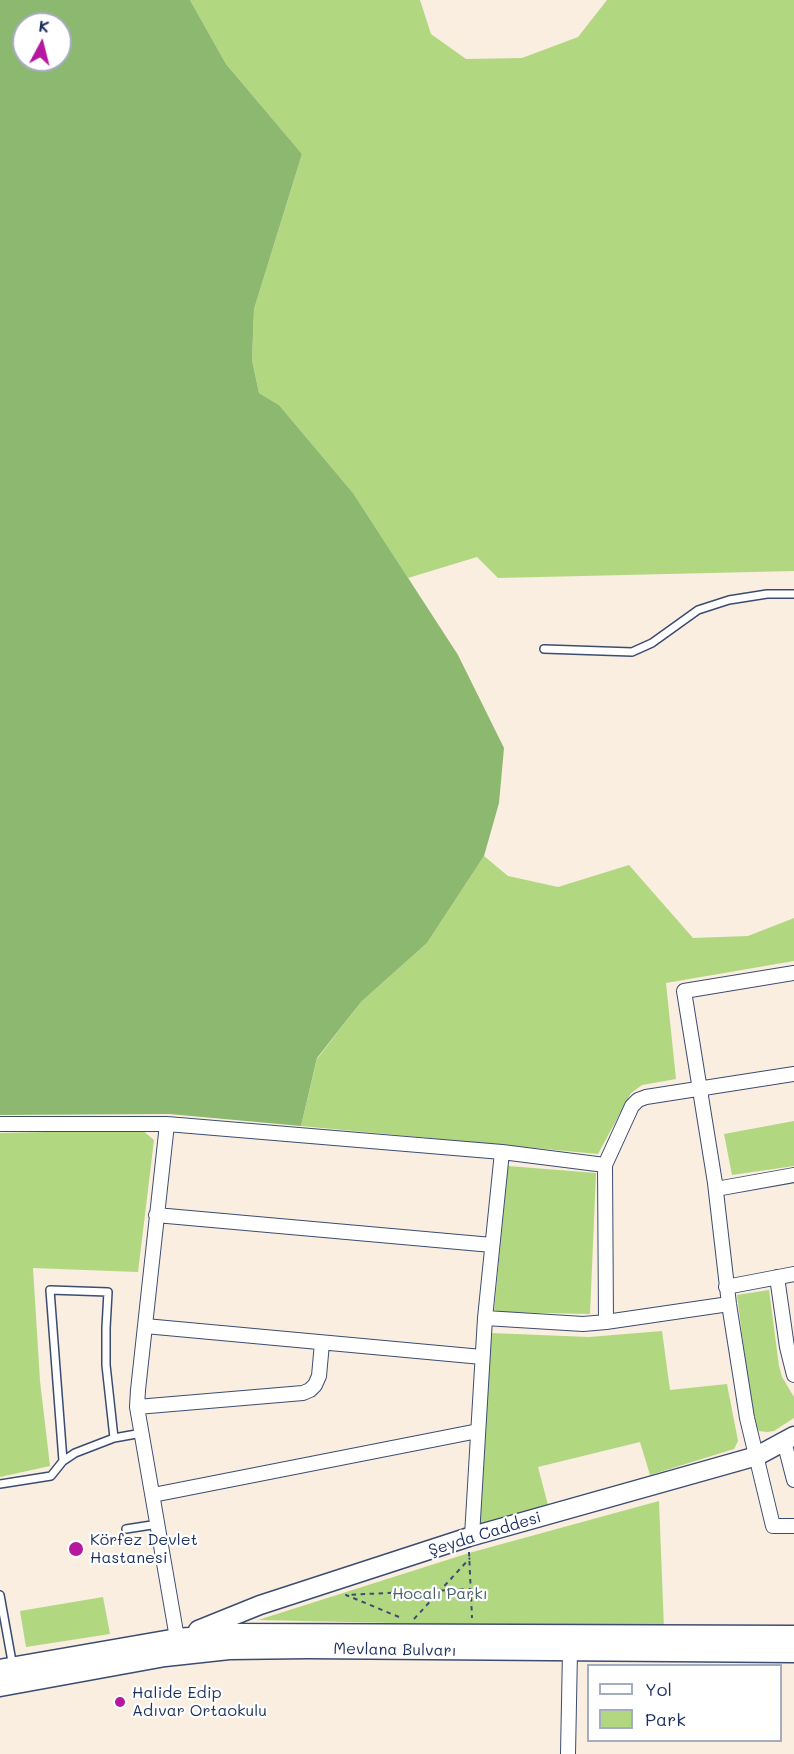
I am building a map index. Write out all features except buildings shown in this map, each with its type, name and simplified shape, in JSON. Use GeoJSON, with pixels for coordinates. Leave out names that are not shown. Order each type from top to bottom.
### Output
{"type":"FeatureCollection","features":[{"type":"Feature","properties":{"kind":"street"},"geometry":{"type":"LineString","coordinates":[[794,973],[684,991],[716,1190],[726,1287],[747,1418],[773,1526],[794,1526]]}},
{"type":"Feature","properties":{"kind":"street"},"geometry":{"type":"LineString","coordinates":[[606,1322],[605,1165],[632,1106],[638,1100],[646,1097],[794,1074]]}},
{"type":"Feature","properties":{"kind":"street"},"geometry":{"type":"LineString","coordinates":[[0,1124],[166,1124],[502,1152],[605,1165]]}},
{"type":"Feature","properties":{"kind":"street"},"geometry":{"type":"LineString","coordinates":[[166,1124],[137,1407],[178,1647]]}},
{"type":"Feature","properties":{"kind":"street"},"geometry":{"type":"LineString","coordinates":[[470,1537],[485,1318],[502,1152]]}},
{"type":"Feature","properties":{"kind":"street"},"geometry":{"type":"LineString","coordinates":[[716,1190],[794,1175]]}},
{"type":"Feature","properties":{"kind":"street"},"geometry":{"type":"LineString","coordinates":[[156,1215],[492,1245]]}},
{"type":"Feature","properties":{"kind":"street"},"geometry":{"type":"LineString","coordinates":[[726,1287],[794,1274]]}},
{"type":"Feature","properties":{"kind":"street"},"geometry":{"type":"LineString","coordinates":[[777,1277],[787,1347],[794,1375]]}},
{"type":"Feature","properties":{"kind":"street"},"geometry":{"type":"LineString","coordinates":[[485,1318],[583,1324],[729,1304]]}},
{"type":"Feature","properties":{"kind":"street"},"geometry":{"type":"LineString","coordinates":[[145,1326],[482,1358]]}},
{"type":"Feature","properties":{"kind":"street"},"geometry":{"type":"LineString","coordinates":[[137,1407],[303,1393],[315,1385],[322,1343]]}},
{"type":"Feature","properties":{"kind":"street"},"geometry":{"type":"LineString","coordinates":[[153,1496],[478,1431]]}},
{"type":"Feature","properties":{"kind":"street"},"geometry":{"type":"LineString","coordinates":[[789,1438],[794,1480]]}},
{"type":"Feature","properties":{"kind":"street","name":"Şeyda Caddesi"},"geometry":{"type":"LineString","coordinates":[[178,1647],[260,1605],[470,1537],[757,1456],[789,1438]]}},
{"type":"Feature","properties":{"kind":"street","name":"Mevlana Bulvarı"},"geometry":{"type":"LineString","coordinates":[[7,1677],[178,1647],[238,1633],[794,1635]]}},
{"type":"Feature","properties":{"kind":"street","name":"Mevlana Bulvarı"},"geometry":{"type":"LineString","coordinates":[[178,1647],[229,1650],[794,1653]]}},
{"type":"Feature","properties":{"kind":"street"},"geometry":{"type":"LineString","coordinates":[[568,1754],[570,1651]]}},
{"type":"Feature","properties":{"kind":"lane"},"geometry":{"type":"LineString","coordinates":[[544,649],[632,652],[652,643],[698,610],[729,600],[767,594],[794,594]]}},
{"type":"Feature","properties":{"kind":"lane"},"geometry":{"type":"LineString","coordinates":[[63,1461],[50,1290],[108,1292],[106,1365],[114,1438]]}},
{"type":"Feature","properties":{"kind":"lane"},"geometry":{"type":"LineString","coordinates":[[0,1484],[51,1476],[63,1461],[75,1452],[114,1438],[142,1433]]}},
{"type":"Feature","properties":{"kind":"lane"},"geometry":{"type":"LineString","coordinates":[[126,1529],[158,1524]]}},
{"type":"Feature","properties":{"kind":"lane"},"geometry":{"type":"LineString","coordinates":[[0,1595],[7,1677]]}},
{"type":"Feature","properties":{"kind":"path"},"geometry":{"type":"LineString","coordinates":[[470,1537],[472,1634]]}},
{"type":"Feature","properties":{"kind":"path"},"geometry":{"type":"LineString","coordinates":[[411,1622],[470,1558]]}},
{"type":"Feature","properties":{"kind":"path"},"geometry":{"type":"LineString","coordinates":[[400,1618],[345,1595],[471,1589]]}},
{"type":"Feature","properties":{"kind":"green space"},"geometry":{"type":"Polygon","coordinates":[[[0,0],[190,0],[226,64],[302,154],[254,309],[252,360],[259,393],[279,405],[353,493],[458,655],[504,748],[499,803],[484,856],[427,943],[361,1002],[317,1058],[301,1126],[169,1114],[0,1115],[0,0]]]}},
{"type":"Feature","properties":{"kind":"green space"},"geometry":{"type":"Polygon","coordinates":[[[190,0],[420,0],[431,34],[466,59],[522,58],[578,37],[607,0],[794,0],[794,571],[498,578],[477,557],[408,578],[353,493],[279,405],[259,393],[252,360],[254,309],[302,154],[226,64],[190,0]]]}},
{"type":"Feature","properties":{"kind":"green space"},"geometry":{"type":"Polygon","coordinates":[[[484,856],[508,876],[558,887],[629,865],[693,938],[748,936],[794,918],[794,961],[666,983],[676,1079],[642,1085],[631,1093],[598,1154],[301,1126],[317,1059],[361,1002],[427,943],[484,856]]]}},
{"type":"Feature","properties":{"kind":"green space"},"geometry":{"type":"Polygon","coordinates":[[[794,1121],[794,1166],[732,1175],[724,1134],[794,1121]]]}},
{"type":"Feature","properties":{"kind":"green space"},"geometry":{"type":"Polygon","coordinates":[[[142,1130],[154,1140],[138,1272],[33,1268],[40,1381],[50,1466],[0,1477],[0,1133],[142,1130]]]}},
{"type":"Feature","properties":{"kind":"green space"},"geometry":{"type":"Polygon","coordinates":[[[508,1166],[596,1173],[590,1314],[494,1312],[508,1166]]]}},
{"type":"Feature","properties":{"kind":"green space"},"geometry":{"type":"Polygon","coordinates":[[[769,1290],[779,1366],[782,1377],[794,1397],[794,1418],[774,1431],[767,1432],[759,1431],[753,1420],[737,1295],[769,1290]]]}},
{"type":"Feature","properties":{"kind":"green space"},"geometry":{"type":"Polygon","coordinates":[[[662,1331],[670,1390],[727,1384],[738,1441],[734,1449],[650,1475],[640,1442],[538,1467],[548,1505],[479,1526],[491,1333],[589,1337],[662,1331]]]}},
{"type":"Feature","properties":{"kind":"green space","name":"Hocalı Parkı"},"geometry":{"type":"Polygon","coordinates":[[[659,1501],[664,1629],[258,1620],[469,1553],[659,1501]]]}},
{"type":"Feature","properties":{"kind":"green space"},"geometry":{"type":"Polygon","coordinates":[[[103,1597],[110,1634],[26,1647],[20,1611],[103,1597]]]}},
{"type":"Feature","properties":{"kind":"place","name":"Körfez Devlet Hastanesi"},"geometry":{"type":"Point","coordinates":[76,1549]}},
{"type":"Feature","properties":{"kind":"place","name":"Halide Edip Adıvar Ortaokulu"},"geometry":{"type":"Point","coordinates":[120,1702]}}]}
